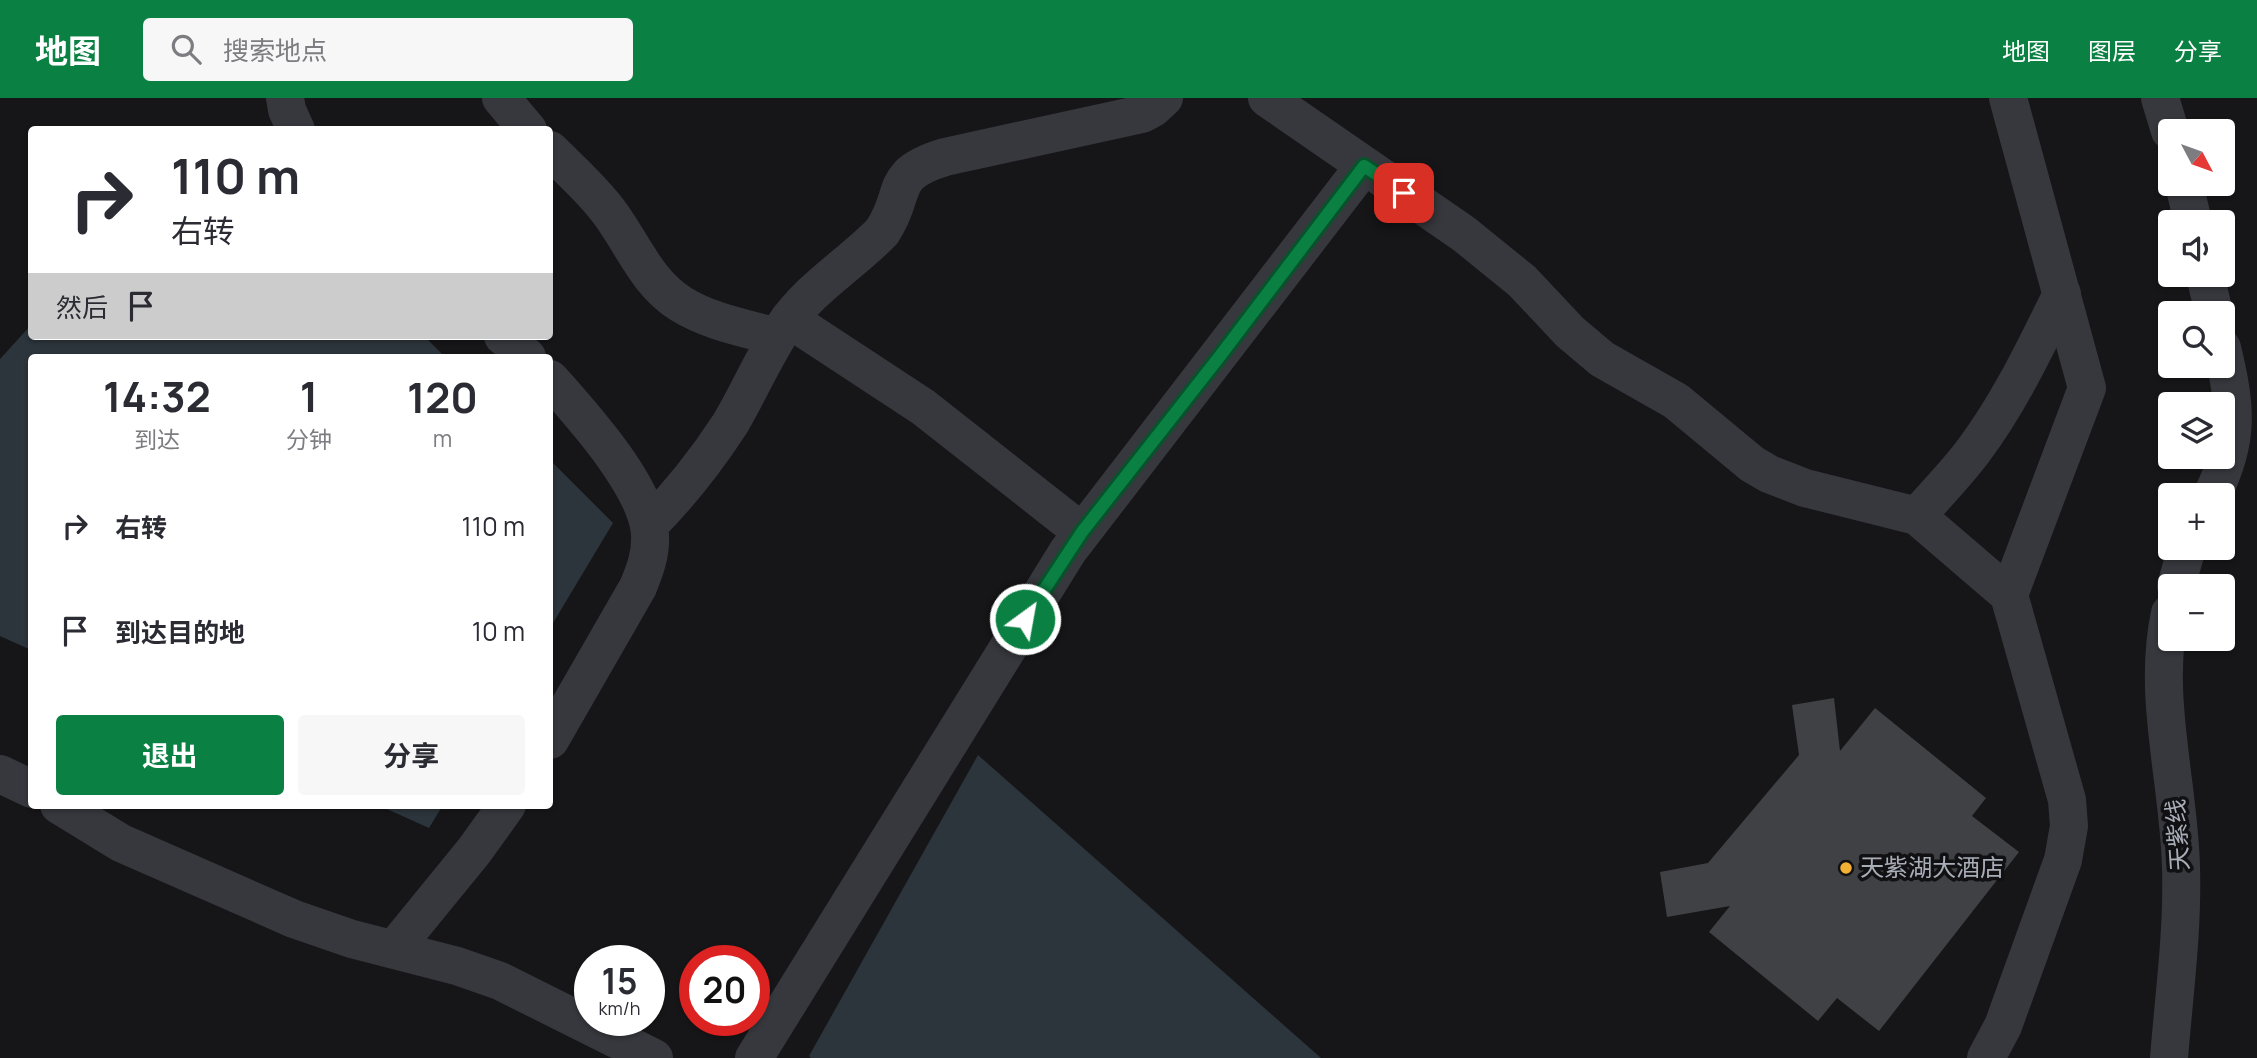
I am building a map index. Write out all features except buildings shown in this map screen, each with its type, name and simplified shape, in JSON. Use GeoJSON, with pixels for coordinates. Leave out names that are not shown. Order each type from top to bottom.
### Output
{"type":"FeatureCollection","features":[{"type":"Feature","properties":{"kind":"street"},"geometry":{"type":"LineString","coordinates":[[285,98],[294,126]]}},
{"type":"Feature","properties":{"kind":"street"},"geometry":{"type":"LineString","coordinates":[[501,98],[525,126]]}},
{"type":"Feature","properties":{"kind":"street"},"geometry":{"type":"LineString","coordinates":[[649,525],[680,493],[706,460],[731,422],[783,328],[817,289],[882,232],[891,218],[901,184],[920,166],[945,157],[1142,114],[1164,98]]}},
{"type":"Feature","properties":{"kind":"street"},"geometry":{"type":"LineString","coordinates":[[1267,98],[1489,253],[1602,359],[1676,401],[1752,464],[1805,488],[1917,516],[2009,594],[2067,800],[2069,826],[2068,843],[2059,873],[2003,1026],[1986,1058]]}},
{"type":"Feature","properties":{"kind":"street"},"geometry":{"type":"LineString","coordinates":[[2008,98],[2087,388],[2009,594]]}},
{"type":"Feature","properties":{"kind":"street"},"geometry":{"type":"LineString","coordinates":[[2160,98],[2166,119]]}},
{"type":"Feature","properties":{"kind":"street"},"geometry":{"type":"LineString","coordinates":[[553,153],[598,198],[619,225],[650,277],[669,296],[702,315],[783,328],[923,407],[1082,532]]}},
{"type":"Feature","properties":{"kind":"street"},"geometry":{"type":"LineString","coordinates":[[754,1058],[1082,532],[1364,166]]}},
{"type":"Feature","properties":{"kind":"street"},"geometry":{"type":"LineString","coordinates":[[1917,516],[1973,452],[2004,406],[2062,294]]}},
{"type":"Feature","properties":{"kind":"street"},"geometry":{"type":"LineString","coordinates":[[508,340],[524,354]]}},
{"type":"Feature","properties":{"kind":"street"},"geometry":{"type":"LineString","coordinates":[[2217,483],[2229,456],[2234,429],[2234,404],[2228,378]]}},
{"type":"Feature","properties":{"kind":"street"},"geometry":{"type":"LineString","coordinates":[[553,383],[611,453],[637,495],[649,525],[648,560],[638,587],[553,735]]}},
{"type":"Feature","properties":{"kind":"street","name":"天紫线"},"geometry":{"type":"LineString","coordinates":[[2164,651],[2164,684],[2181,868],[2169,1058]]}},
{"type":"Feature","properties":{"kind":"street"},"geometry":{"type":"LineString","coordinates":[[0,774],[28,787]]}},
{"type":"Feature","properties":{"kind":"street"},"geometry":{"type":"LineString","coordinates":[[66,809],[121,843],[294,919],[352,939],[457,966],[500,981],[654,1058]]}},
{"type":"Feature","properties":{"kind":"street"},"geometry":{"type":"LineString","coordinates":[[394,949],[474,851],[504,809]]}},
{"type":"Feature","properties":{"kind":"shaded area"},"geometry":{"type":"Polygon","coordinates":[[[28,328],[28,340],[428,340],[442,354],[28,354],[28,649],[0,636],[0,359],[28,328]]]}},
{"type":"Feature","properties":{"kind":"shaded area"},"geometry":{"type":"Polygon","coordinates":[[[553,463],[613,523],[553,623],[553,463]]]}},
{"type":"Feature","properties":{"kind":"shaded area"},"geometry":{"type":"Polygon","coordinates":[[[978,755],[1321,1058],[811,1058],[809,1056],[978,755]]]}},
{"type":"Feature","properties":{"kind":"shaded area"},"geometry":{"type":"Polygon","coordinates":[[[387,809],[441,809],[429,828],[387,809]]]}},
{"type":"Feature","properties":{"kind":"place","name":"天紫湖大酒店"},"geometry":{"type":"Point","coordinates":[1846,868]}},
{"type":"Feature","properties":{"kind":"route"},"geometry":{"type":"LineString","coordinates":[[1025,619],[1082,532],[1364,166],[1404,193]]}}]}
